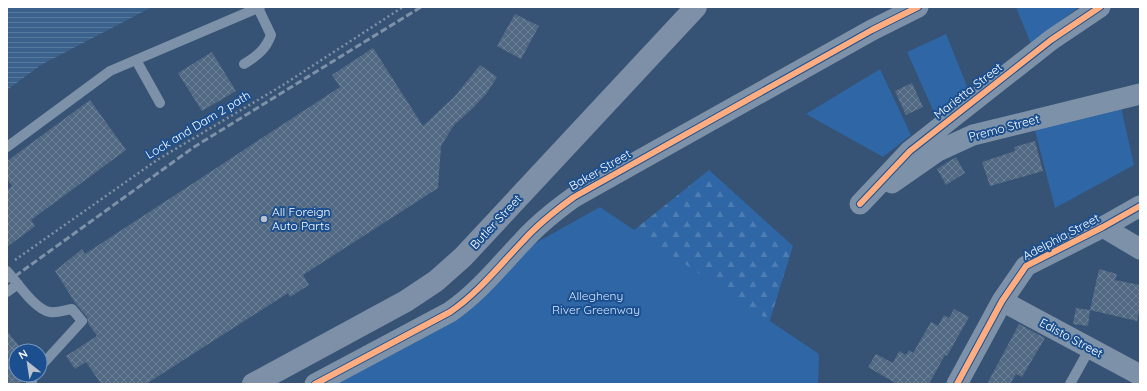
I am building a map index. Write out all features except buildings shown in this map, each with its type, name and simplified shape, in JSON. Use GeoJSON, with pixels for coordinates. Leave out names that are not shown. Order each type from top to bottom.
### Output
{"type":"FeatureCollection","features":[{"type":"Feature","properties":{"kind":"highway","name":"Butler Street"},"geometry":{"type":"LineString","coordinates":[[253,384],[406,301],[450,270],[696,7]]}},
{"type":"Feature","properties":{"kind":"street","name":"Baker Street"},"geometry":{"type":"LineString","coordinates":[[315,384],[443,316],[460,305],[475,292],[539,224],[574,197],[872,30],[918,7]]}},
{"type":"Feature","properties":{"kind":"street","name":"Marietta Street"},"geometry":{"type":"LineString","coordinates":[[860,204],[910,151],[1051,40],[1100,7]]}},
{"type":"Feature","properties":{"kind":"street","name":"Premo Street"},"geometry":{"type":"LineString","coordinates":[[860,204],[938,151],[973,135],[1140,94]]}},
{"type":"Feature","properties":{"kind":"street","name":"Adelphia Street"},"geometry":{"type":"LineString","coordinates":[[957,384],[1002,301],[1026,266],[1140,206]]}},
{"type":"Feature","properties":{"kind":"street"},"geometry":{"type":"LineString","coordinates":[[1103,226],[1140,249]]}},
{"type":"Feature","properties":{"kind":"street","name":"Edisto Street"},"geometry":{"type":"LineString","coordinates":[[1002,301],[1140,375]]}},
{"type":"Feature","properties":{"kind":"lane"},"geometry":{"type":"LineString","coordinates":[[7,148],[110,71],[259,8],[271,34],[268,43],[257,56],[244,64]]}},
{"type":"Feature","properties":{"kind":"lane"},"geometry":{"type":"LineString","coordinates":[[136,60],[160,103]]}},
{"type":"Feature","properties":{"kind":"lane"},"geometry":{"type":"LineString","coordinates":[[7,271],[39,307],[49,312],[72,309],[82,321],[48,358]]}},
{"type":"Feature","properties":{"kind":"lane"},"geometry":{"type":"LineString","coordinates":[[7,292],[18,284]]}},
{"type":"Feature","properties":{"kind":"lane"},"geometry":{"type":"LineString","coordinates":[[1070,384],[1090,348]]}},
{"type":"Feature","properties":{"kind":"green space"},"geometry":{"type":"Polygon","coordinates":[[[1016,7],[1079,7],[1031,44],[1016,7]]]}},
{"type":"Feature","properties":{"kind":"green space"},"geometry":{"type":"Polygon","coordinates":[[[946,34],[969,91],[937,119],[907,52],[946,34]]]}},
{"type":"Feature","properties":{"kind":"green space"},"geometry":{"type":"Polygon","coordinates":[[[880,69],[911,135],[883,157],[806,114],[880,69]]]}},
{"type":"Feature","properties":{"kind":"green space"},"geometry":{"type":"Polygon","coordinates":[[[1118,94],[1134,165],[1055,208],[1031,115],[1118,94]]]}},
{"type":"Feature","properties":{"kind":"green space","name":"Allegheny River Greenway"},"geometry":{"type":"Polygon","coordinates":[[[709,170],[793,246],[750,384],[439,384],[452,376],[709,170]]]}},
{"type":"Feature","properties":{"kind":"green space","name":"Allegheny River Greenway"},"geometry":{"type":"Polygon","coordinates":[[[600,207],[819,354],[818,384],[331,384],[525,249],[600,207]]]}},
{"type":"Feature","properties":{"kind":"shaded area"},"geometry":{"type":"Polygon","coordinates":[[[7,7],[152,7],[41,65],[7,90],[7,7]]]}},
{"type":"Feature","properties":{"kind":"railway"},"geometry":{"type":"LineString","coordinates":[[7,282],[194,147],[421,7]]}},
{"type":"Feature","properties":{"kind":"cycle path"},"geometry":{"type":"LineString","coordinates":[[315,384],[450,312],[460,305],[479,288],[535,229],[574,197],[872,30],[918,7]]}},
{"type":"Feature","properties":{"kind":"cycle path"},"geometry":{"type":"LineString","coordinates":[[860,204],[910,151],[1051,40],[1100,7]]}},
{"type":"Feature","properties":{"kind":"cycle path"},"geometry":{"type":"LineString","coordinates":[[957,384],[1002,301],[1026,266],[1103,227],[1140,206]]}},
{"type":"Feature","properties":{"kind":"place","name":"All Foreign Auto Parts"},"geometry":{"type":"Point","coordinates":[264,219]}}]}
